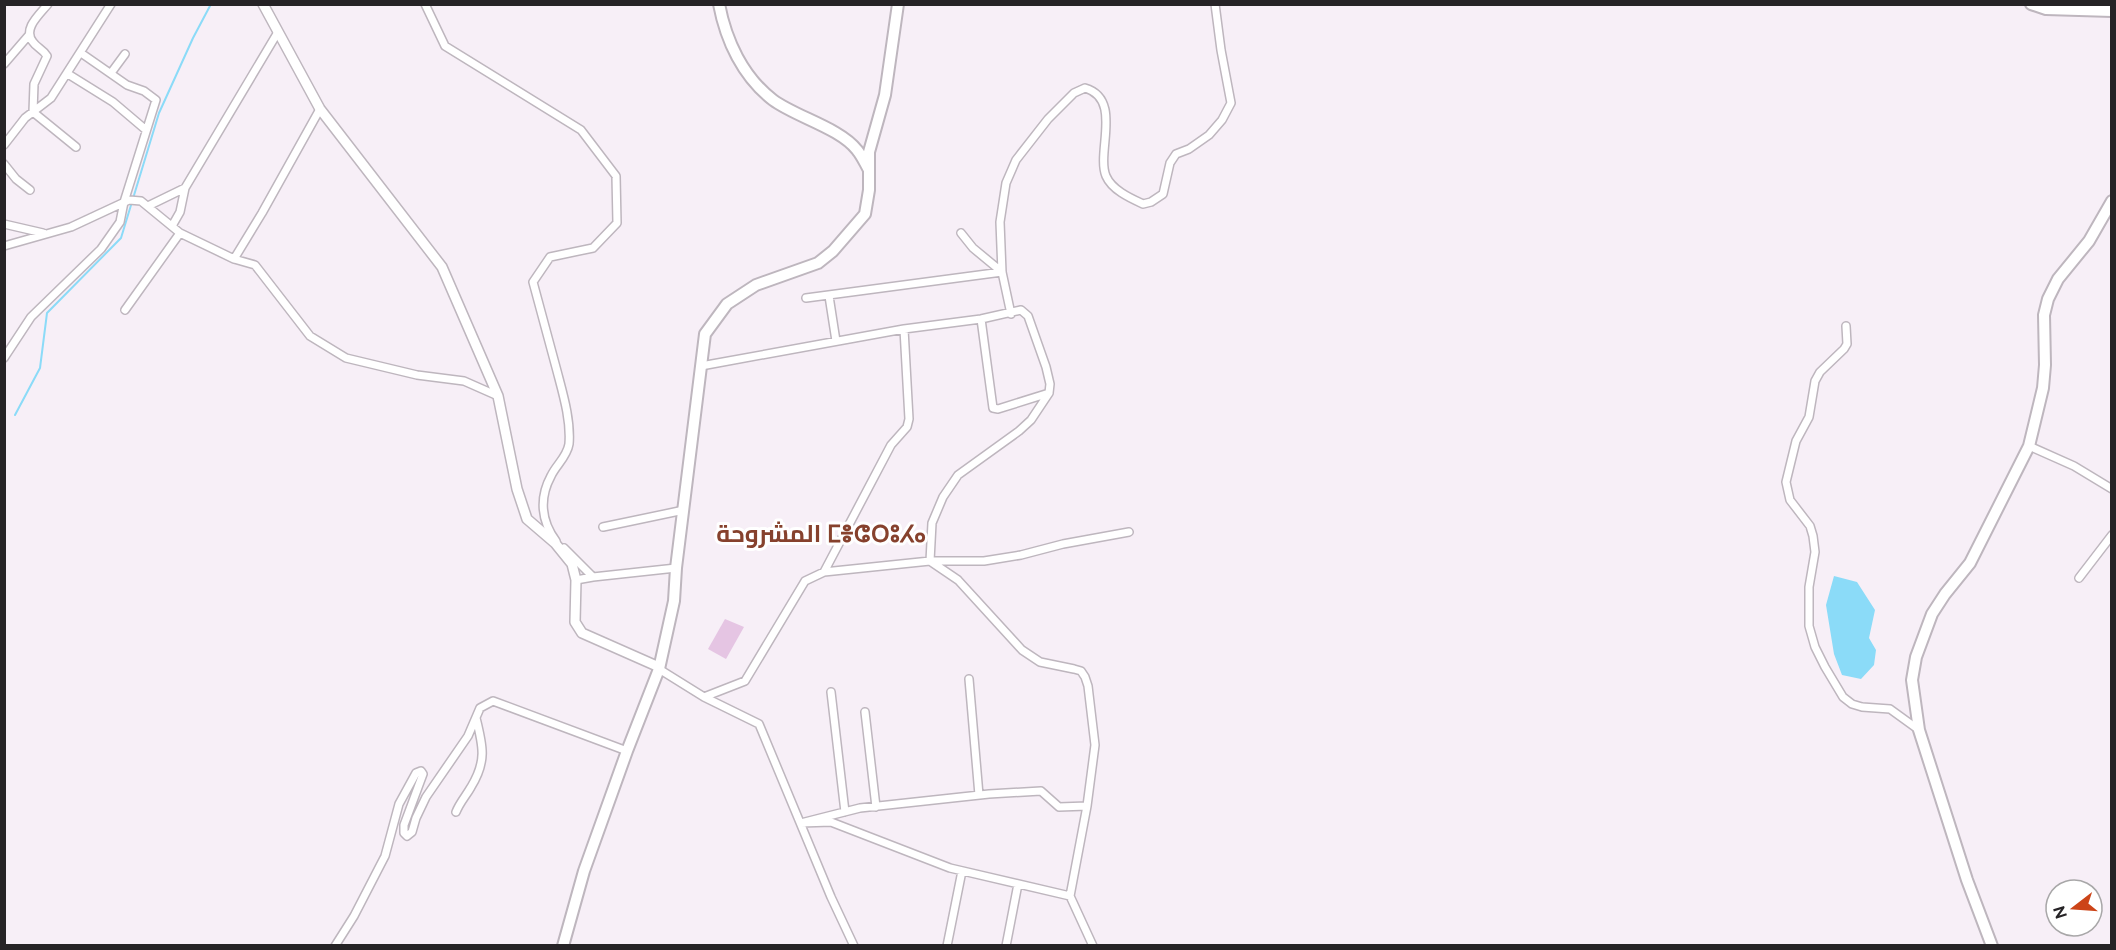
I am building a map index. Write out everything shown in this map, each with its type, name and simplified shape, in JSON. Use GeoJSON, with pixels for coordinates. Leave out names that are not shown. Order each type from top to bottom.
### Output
{"type":"FeatureCollection","features":[{"type":"Feature","properties":{"kind":"main road"},"geometry":{"type":"LineString","coordinates":[[263,4],[320,110],[442,267],[498,396],[517,489],[527,519],[555,543],[572,564],[576,580],[575,622],[582,633],[659,668]]}},
{"type":"Feature","properties":{"kind":"main road"},"geometry":{"type":"LineString","coordinates":[[719,4],[735,54],[753,81],[773,100],[843,138],[856,149],[869,170]]}},
{"type":"Feature","properties":{"kind":"main road"},"geometry":{"type":"LineString","coordinates":[[562,945],[584,871],[659,668],[674,601],[676,568],[705,334],[727,304],[756,285],[818,263],[833,251],[865,214],[869,190],[869,152],[885,94],[898,4]]}},
{"type":"Feature","properties":{"kind":"main road"},"geometry":{"type":"LineString","coordinates":[[2031,4],[2046,9],[2112,11]]}},
{"type":"Feature","properties":{"kind":"main road"},"geometry":{"type":"LineString","coordinates":[[1992,945],[1967,880],[1919,730],[1912,680],[1916,657],[1932,614],[1976,553],[2028,446],[2043,388],[2044,315],[2048,299],[2058,279],[2089,241],[2112,201]]}},
{"type":"Feature","properties":{"kind":"street"},"geometry":{"type":"LineString","coordinates":[[33,112],[34,84],[47,56],[33,43],[29,35],[30,26],[48,4]]}},
{"type":"Feature","properties":{"kind":"street"},"geometry":{"type":"LineString","coordinates":[[4,145],[25,118],[51,98],[111,4]]}},
{"type":"Feature","properties":{"kind":"street"},"geometry":{"type":"LineString","coordinates":[[425,4],[445,46],[581,130],[616,176],[617,223],[593,248],[550,257],[532,282],[564,400],[569,443],[567,451],[550,477],[542,498],[543,513],[555,539],[593,577]]}},
{"type":"Feature","properties":{"kind":"street"},"geometry":{"type":"LineString","coordinates":[[1011,314],[1002,272],[1000,222],[1006,183],[1016,160],[1048,119],[1074,93],[1085,88],[1099,97],[1107,122],[1104,167],[1106,178],[1114,187],[1143,204],[1163,194],[1170,163],[1176,154],[1189,149],[1209,135],[1222,120],[1231,103],[1215,4]]}},
{"type":"Feature","properties":{"kind":"street"},"geometry":{"type":"LineString","coordinates":[[172,226],[180,212],[185,188],[278,32]]}},
{"type":"Feature","properties":{"kind":"street"},"geometry":{"type":"LineString","coordinates":[[4,64],[29,35]]}},
{"type":"Feature","properties":{"kind":"street"},"geometry":{"type":"LineString","coordinates":[[4,358],[31,317],[101,249],[120,222],[156,100],[144,91],[126,85],[81,53]]}},
{"type":"Feature","properties":{"kind":"street"},"geometry":{"type":"LineString","coordinates":[[111,73],[125,54]]}},
{"type":"Feature","properties":{"kind":"street"},"geometry":{"type":"LineString","coordinates":[[68,74],[113,102],[146,130]]}},
{"type":"Feature","properties":{"kind":"street"},"geometry":{"type":"LineString","coordinates":[[234,259],[320,110]]}},
{"type":"Feature","properties":{"kind":"street"},"geometry":{"type":"LineString","coordinates":[[33,112],[76,147]]}},
{"type":"Feature","properties":{"kind":"street"},"geometry":{"type":"LineString","coordinates":[[4,164],[16,179],[30,190]]}},
{"type":"Feature","properties":{"kind":"street"},"geometry":{"type":"LineString","coordinates":[[148,206],[185,188]]}},
{"type":"Feature","properties":{"kind":"street"},"geometry":{"type":"LineString","coordinates":[[4,246],[71,227],[126,201],[141,201],[180,233],[234,259],[255,265],[310,336],[346,358],[417,375],[464,381],[498,396]]}},
{"type":"Feature","properties":{"kind":"street"},"geometry":{"type":"LineString","coordinates":[[4,224],[45,234]]}},
{"type":"Feature","properties":{"kind":"street"},"geometry":{"type":"LineString","coordinates":[[125,310],[180,233]]}},
{"type":"Feature","properties":{"kind":"street"},"geometry":{"type":"LineString","coordinates":[[961,233],[974,248],[1002,272]]}},
{"type":"Feature","properties":{"kind":"street"},"geometry":{"type":"LineString","coordinates":[[806,298],[1002,272]]}},
{"type":"Feature","properties":{"kind":"street"},"geometry":{"type":"LineString","coordinates":[[830,296],[836,341]]}},
{"type":"Feature","properties":{"kind":"street"},"geometry":{"type":"LineString","coordinates":[[701,366],[904,329],[1011,314],[1021,310],[1028,316],[1046,367],[1050,384],[1049,393],[1025,425],[958,475],[943,497],[932,523],[930,561]]}},
{"type":"Feature","properties":{"kind":"street"},"geometry":{"type":"LineString","coordinates":[[981,319],[993,408],[998,409],[1049,393]]}},
{"type":"Feature","properties":{"kind":"street"},"geometry":{"type":"LineString","coordinates":[[1846,326],[1847,344],[1844,350],[1820,372],[1815,381],[1809,417],[1796,441],[1786,482],[1790,500],[1810,526],[1813,536],[1815,552],[1809,587],[1809,626],[1815,647],[1843,697],[1852,704],[1862,707],[1890,709],[1919,730]]}},
{"type":"Feature","properties":{"kind":"street"},"geometry":{"type":"LineString","coordinates":[[824,572],[891,445],[907,427],[909,419],[904,329]]}},
{"type":"Feature","properties":{"kind":"street"},"geometry":{"type":"LineString","coordinates":[[2028,446],[2074,466],[2112,489]]}},
{"type":"Feature","properties":{"kind":"street"},"geometry":{"type":"LineString","coordinates":[[603,526],[684,510]]}},
{"type":"Feature","properties":{"kind":"street"},"geometry":{"type":"LineString","coordinates":[[704,697],[745,681],[805,582],[824,572],[930,561],[984,561],[1129,532]]}},
{"type":"Feature","properties":{"kind":"street"},"geometry":{"type":"LineString","coordinates":[[2079,578],[2112,536]]}},
{"type":"Feature","properties":{"kind":"street"},"geometry":{"type":"LineString","coordinates":[[930,561],[958,580],[1022,650],[1041,662],[1081,671],[1085,677],[1095,745],[1087,806],[1070,896],[1093,945]]}},
{"type":"Feature","properties":{"kind":"street"},"geometry":{"type":"LineString","coordinates":[[576,580],[676,568]]}},
{"type":"Feature","properties":{"kind":"street"},"geometry":{"type":"LineString","coordinates":[[659,668],[704,697],[759,724],[854,945]]}},
{"type":"Feature","properties":{"kind":"street"},"geometry":{"type":"LineString","coordinates":[[969,679],[979,795]]}},
{"type":"Feature","properties":{"kind":"street"},"geometry":{"type":"LineString","coordinates":[[831,692],[845,812]]}},
{"type":"Feature","properties":{"kind":"street"},"geometry":{"type":"LineString","coordinates":[[335,945],[379,870],[399,804],[416,773],[421,771],[423,774],[404,825],[406,836],[412,832],[426,797],[468,736],[480,708],[493,701],[627,751]]}},
{"type":"Feature","properties":{"kind":"street"},"geometry":{"type":"LineString","coordinates":[[865,712],[876,807]]}},
{"type":"Feature","properties":{"kind":"street"},"geometry":{"type":"LineString","coordinates":[[456,812],[460,802],[480,773],[483,750],[476,718]]}},
{"type":"Feature","properties":{"kind":"street"},"geometry":{"type":"LineString","coordinates":[[801,823],[876,807],[979,795],[1041,791],[1059,807],[1087,806]]}},
{"type":"Feature","properties":{"kind":"street"},"geometry":{"type":"LineString","coordinates":[[801,823],[831,822],[950,868],[1070,896]]}},
{"type":"Feature","properties":{"kind":"street"},"geometry":{"type":"LineString","coordinates":[[947,945],[962,871]]}},
{"type":"Feature","properties":{"kind":"street"},"geometry":{"type":"LineString","coordinates":[[1006,945],[1018,884]]}},
{"type":"Feature","properties":{"kind":"shaded area"},"geometry":{"type":"Polygon","coordinates":[[[725,619],[744,627],[726,659],[708,649],[725,619]]]}},
{"type":"Feature","properties":{"kind":"water"},"geometry":{"type":"Polygon","coordinates":[[[1834,576],[1857,582],[1875,610],[1869,638],[1876,650],[1874,665],[1861,679],[1842,675],[1834,654],[1826,605],[1834,576]]]}},
{"type":"Feature","properties":{"kind":"waterway"},"geometry":{"type":"LineString","coordinates":[[15,415],[40,368],[47,313],[121,238],[159,113],[211,4]]}},
{"type":"Feature","properties":{"kind":"district","name":"المشروحة ⵎⴻⵛⵔⵓⵃⴰ"},"geometry":{"type":"Point","coordinates":[821,534]}}]}
